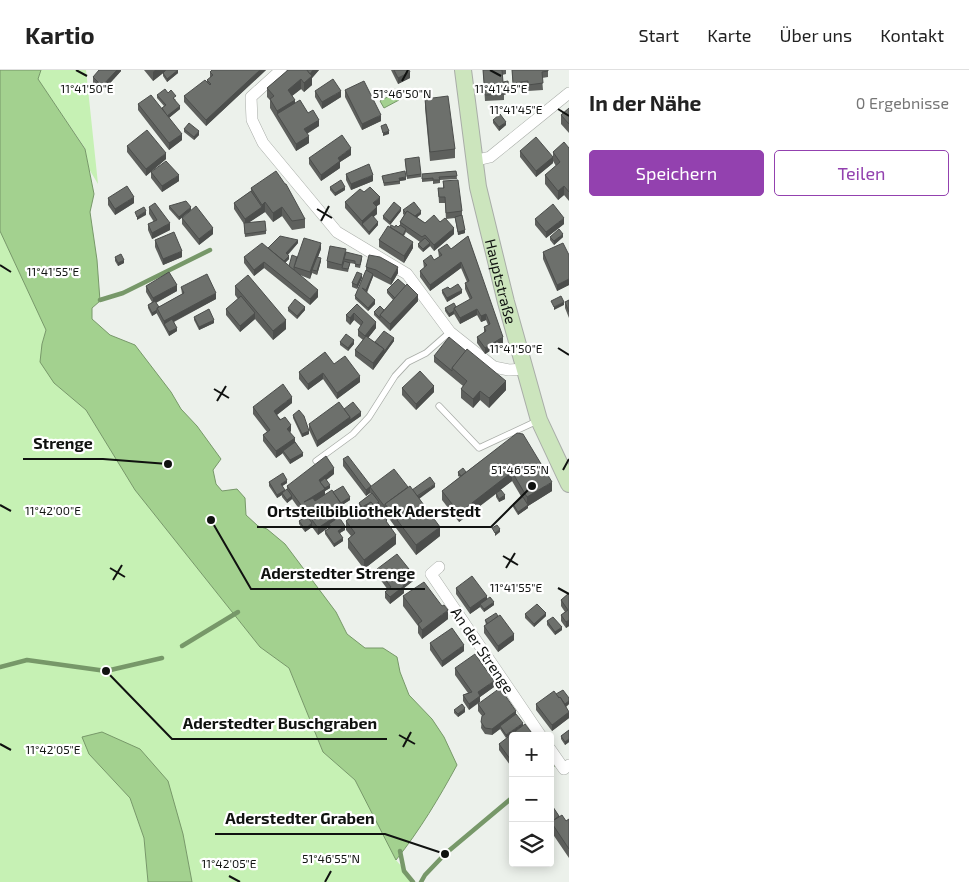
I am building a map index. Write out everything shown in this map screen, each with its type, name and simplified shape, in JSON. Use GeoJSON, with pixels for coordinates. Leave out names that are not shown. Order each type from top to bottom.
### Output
{"type":"FeatureCollection","features":[{"type":"Feature","properties":{"kind":"main road","name":"Hauptstraße"},"geometry":{"type":"LineString","coordinates":[[463,70],[474,161],[483,213],[539,420],[569,484]]}},
{"type":"Feature","properties":{"kind":"street"},"geometry":{"type":"LineString","coordinates":[[281,70],[251,98],[252,120],[262,143],[337,232],[407,274],[450,332],[494,367],[509,370],[524,369]]}},
{"type":"Feature","properties":{"kind":"street"},"geometry":{"type":"LineString","coordinates":[[474,161],[490,157],[569,93]]}},
{"type":"Feature","properties":{"kind":"street","name":"An der Strenge"},"geometry":{"type":"LineString","coordinates":[[439,567],[431,574],[538,732]]}},
{"type":"Feature","properties":{"kind":"street"},"geometry":{"type":"LineString","coordinates":[[554,754],[566,767]]}},
{"type":"Feature","properties":{"kind":"lane"},"geometry":{"type":"LineString","coordinates":[[316,461],[353,434],[369,417],[395,376],[408,362],[426,353],[450,332]]}},
{"type":"Feature","properties":{"kind":"lane"},"geometry":{"type":"LineString","coordinates":[[439,406],[478,448],[539,420]]}},
{"type":"Feature","properties":{"kind":"shaded area"},"geometry":{"type":"Polygon","coordinates":[[[0,70],[41,70],[38,79],[85,149],[94,194],[90,212],[97,260],[100,301],[92,308],[92,319],[110,335],[135,345],[171,392],[181,409],[197,426],[221,459],[213,470],[216,484],[222,491],[237,489],[245,498],[246,515],[258,526],[267,529],[285,544],[336,612],[347,634],[365,648],[383,648],[397,657],[400,672],[409,695],[432,719],[444,737],[457,765],[429,814],[396,860],[355,780],[323,752],[289,668],[260,647],[135,490],[86,410],[54,383],[40,362],[46,330],[0,231],[0,70]]]}},
{"type":"Feature","properties":{"kind":"shaded area"},"geometry":{"type":"Polygon","coordinates":[[[41,70],[86,70],[98,184],[89,169],[85,148],[38,79],[41,70]]]}},
{"type":"Feature","properties":{"kind":"shaded area"},"geometry":{"type":"Polygon","coordinates":[[[395,93],[399,100],[384,108],[380,101],[395,93]]]}},
{"type":"Feature","properties":{"kind":"shaded area"},"geometry":{"type":"Polygon","coordinates":[[[0,231],[46,330],[42,344],[54,383],[86,410],[135,490],[260,647],[289,668],[323,752],[355,780],[396,860],[415,882],[192,882],[183,834],[89,754],[130,798],[144,838],[148,882],[0,882],[0,231]]]}},
{"type":"Feature","properties":{"kind":"shaded area"},"geometry":{"type":"Polygon","coordinates":[[[102,732],[140,749],[168,781],[183,834],[192,882],[148,882],[144,838],[130,798],[89,754],[82,737],[102,732]]]}},
{"type":"Feature","properties":{"kind":"building"},"geometry":{"type":"Polygon","coordinates":[[[99,70],[117,70],[102,86],[93,77],[99,70]]]}},
{"type":"Feature","properties":{"kind":"building"},"geometry":{"type":"Polygon","coordinates":[[[166,70],[178,70],[167,79],[163,73],[166,70]]]}},
{"type":"Feature","properties":{"kind":"building"},"geometry":{"type":"Polygon","coordinates":[[[212,70],[260,70],[206,120],[184,96],[205,80],[210,85],[207,80],[213,75],[210,72],[212,70]]]}},
{"type":"Feature","properties":{"kind":"building"},"geometry":{"type":"Polygon","coordinates":[[[288,70],[307,70],[312,76],[304,83],[301,79],[288,90],[295,100],[277,111],[270,99],[274,96],[267,88],[288,70]]]}},
{"type":"Feature","properties":{"kind":"building"},"geometry":{"type":"Polygon","coordinates":[[[394,70],[409,70],[410,72],[398,78],[394,70]]]}},
{"type":"Feature","properties":{"kind":"building"},"geometry":{"type":"Polygon","coordinates":[[[483,70],[502,70],[504,94],[485,95],[483,70]]]}},
{"type":"Feature","properties":{"kind":"building"},"geometry":{"type":"Polygon","coordinates":[[[512,70],[548,71],[542,72],[543,83],[528,85],[528,81],[513,83],[512,70]]]}},
{"type":"Feature","properties":{"kind":"building"},"geometry":{"type":"Polygon","coordinates":[[[333,79],[341,91],[322,102],[315,91],[333,79]]]}},
{"type":"Feature","properties":{"kind":"building"},"geometry":{"type":"Polygon","coordinates":[[[364,81],[381,115],[362,124],[345,90],[364,81]]]}},
{"type":"Feature","properties":{"kind":"building"},"geometry":{"type":"Polygon","coordinates":[[[508,81],[509,91],[504,92],[503,82],[508,81]]]}},
{"type":"Feature","properties":{"kind":"building"},"geometry":{"type":"Polygon","coordinates":[[[165,89],[168,93],[171,90],[176,96],[173,98],[180,106],[167,116],[162,108],[166,105],[157,95],[165,89]]]}},
{"type":"Feature","properties":{"kind":"building"},"geometry":{"type":"Polygon","coordinates":[[[151,95],[182,134],[169,143],[138,104],[151,95]]]}},
{"type":"Feature","properties":{"kind":"building"},"geometry":{"type":"Polygon","coordinates":[[[448,96],[455,149],[430,152],[425,99],[448,96]]]}},
{"type":"Feature","properties":{"kind":"building"},"geometry":{"type":"Polygon","coordinates":[[[300,100],[308,113],[313,110],[319,120],[304,129],[309,136],[296,144],[277,114],[300,100]]]}},
{"type":"Feature","properties":{"kind":"building"},"geometry":{"type":"Polygon","coordinates":[[[569,108],[569,124],[561,115],[569,108]]]}},
{"type":"Feature","properties":{"kind":"building"},"geometry":{"type":"Polygon","coordinates":[[[500,114],[506,122],[499,127],[493,120],[500,114]]]}},
{"type":"Feature","properties":{"kind":"building"},"geometry":{"type":"Polygon","coordinates":[[[189,123],[199,131],[194,137],[184,129],[189,123]]]}},
{"type":"Feature","properties":{"kind":"building"},"geometry":{"type":"Polygon","coordinates":[[[386,124],[389,131],[383,133],[381,126],[386,124]]]}},
{"type":"Feature","properties":{"kind":"building"},"geometry":{"type":"Polygon","coordinates":[[[147,130],[166,153],[146,169],[127,146],[147,130]]]}},
{"type":"Feature","properties":{"kind":"building"},"geometry":{"type":"Polygon","coordinates":[[[342,135],[351,148],[338,158],[340,161],[321,175],[309,158],[342,135]]]}},
{"type":"Feature","properties":{"kind":"building"},"geometry":{"type":"Polygon","coordinates":[[[536,137],[553,157],[536,171],[520,151],[536,137]]]}},
{"type":"Feature","properties":{"kind":"building"},"geometry":{"type":"Polygon","coordinates":[[[564,142],[569,148],[569,192],[564,186],[558,191],[545,175],[560,162],[553,152],[564,142]]]}},
{"type":"Feature","properties":{"kind":"building"},"geometry":{"type":"Polygon","coordinates":[[[419,157],[421,174],[407,176],[405,159],[419,157]]]}},
{"type":"Feature","properties":{"kind":"building"},"geometry":{"type":"Polygon","coordinates":[[[166,161],[179,175],[162,186],[151,172],[166,161]]]}},
{"type":"Feature","properties":{"kind":"building"},"geometry":{"type":"Polygon","coordinates":[[[369,164],[373,175],[351,184],[346,174],[369,164]]]}},
{"type":"Feature","properties":{"kind":"building"},"geometry":{"type":"Polygon","coordinates":[[[276,171],[286,184],[305,219],[292,221],[282,207],[273,213],[265,202],[262,205],[251,188],[276,171]]]}},
{"type":"Feature","properties":{"kind":"building"},"geometry":{"type":"Polygon","coordinates":[[[405,171],[406,177],[399,178],[400,181],[384,183],[382,176],[405,171]]]}},
{"type":"Feature","properties":{"kind":"building"},"geometry":{"type":"Polygon","coordinates":[[[456,171],[457,176],[439,177],[440,180],[433,180],[433,178],[422,179],[422,174],[456,171]]]}},
{"type":"Feature","properties":{"kind":"building"},"geometry":{"type":"Polygon","coordinates":[[[341,180],[345,187],[335,193],[330,187],[341,180]]]}},
{"type":"Feature","properties":{"kind":"building"},"geometry":{"type":"Polygon","coordinates":[[[458,180],[462,211],[446,213],[445,197],[439,197],[438,188],[444,188],[443,181],[458,180]]]}},
{"type":"Feature","properties":{"kind":"building"},"geometry":{"type":"Polygon","coordinates":[[[127,186],[134,197],[115,209],[108,198],[127,186]]]}},
{"type":"Feature","properties":{"kind":"building"},"geometry":{"type":"Polygon","coordinates":[[[370,187],[380,197],[373,203],[377,207],[362,221],[345,202],[360,189],[364,192],[370,187]]]}},
{"type":"Feature","properties":{"kind":"building"},"geometry":{"type":"Polygon","coordinates":[[[251,191],[262,207],[245,219],[234,203],[251,191]]]}},
{"type":"Feature","properties":{"kind":"building"},"geometry":{"type":"Polygon","coordinates":[[[186,201],[191,207],[179,217],[169,206],[186,201]]]}},
{"type":"Feature","properties":{"kind":"building"},"geometry":{"type":"Polygon","coordinates":[[[394,202],[401,208],[390,222],[383,216],[394,202]]]}},
{"type":"Feature","properties":{"kind":"building"},"geometry":{"type":"Polygon","coordinates":[[[414,202],[421,211],[415,216],[403,210],[414,202]]]}},
{"type":"Feature","properties":{"kind":"building"},"geometry":{"type":"Polygon","coordinates":[[[155,203],[170,223],[152,233],[148,224],[157,220],[149,207],[155,203]]]}},
{"type":"Feature","properties":{"kind":"building"},"geometry":{"type":"Polygon","coordinates":[[[553,204],[564,218],[546,232],[535,219],[553,204]]]}},
{"type":"Feature","properties":{"kind":"building"},"geometry":{"type":"Polygon","coordinates":[[[196,206],[213,228],[199,239],[182,218],[196,206]]]}},
{"type":"Feature","properties":{"kind":"building"},"geometry":{"type":"Polygon","coordinates":[[[144,207],[146,211],[137,217],[135,212],[144,207]]]}},
{"type":"Feature","properties":{"kind":"building"},"geometry":{"type":"Polygon","coordinates":[[[407,211],[425,223],[434,215],[440,222],[445,218],[454,228],[434,245],[425,235],[422,237],[400,222],[407,211]]]}},
{"type":"Feature","properties":{"kind":"building"},"geometry":{"type":"Polygon","coordinates":[[[372,215],[378,222],[369,232],[362,224],[372,215]]]}},
{"type":"Feature","properties":{"kind":"building"},"geometry":{"type":"Polygon","coordinates":[[[462,215],[465,230],[458,232],[455,217],[462,215]]]}},
{"type":"Feature","properties":{"kind":"building"},"geometry":{"type":"Polygon","coordinates":[[[265,221],[266,231],[245,234],[244,223],[265,221]]]}},
{"type":"Feature","properties":{"kind":"building"},"geometry":{"type":"Polygon","coordinates":[[[391,225],[398,227],[400,225],[406,229],[403,235],[390,227],[391,225]]]}},
{"type":"Feature","properties":{"kind":"building"},"geometry":{"type":"Polygon","coordinates":[[[388,226],[413,242],[404,256],[379,240],[388,226]]]}},
{"type":"Feature","properties":{"kind":"building"},"geometry":{"type":"Polygon","coordinates":[[[559,229],[563,234],[554,241],[550,237],[559,229]]]}},
{"type":"Feature","properties":{"kind":"building"},"geometry":{"type":"Polygon","coordinates":[[[174,232],[182,251],[163,259],[155,240],[174,232]]]}},
{"type":"Feature","properties":{"kind":"building"},"geometry":{"type":"Polygon","coordinates":[[[280,236],[298,240],[286,253],[289,256],[284,261],[268,248],[280,236]]]}},
{"type":"Feature","properties":{"kind":"building"},"geometry":{"type":"Polygon","coordinates":[[[468,236],[503,337],[485,348],[477,337],[486,331],[484,327],[490,324],[486,314],[481,316],[477,309],[460,318],[454,308],[472,298],[465,283],[469,281],[461,262],[430,285],[420,271],[427,265],[423,261],[431,255],[434,260],[442,255],[438,250],[447,244],[451,249],[468,236]]]}},
{"type":"Feature","properties":{"kind":"building"},"geometry":{"type":"Polygon","coordinates":[[[304,238],[321,243],[310,272],[294,267],[304,238]]]}},
{"type":"Feature","properties":{"kind":"building"},"geometry":{"type":"Polygon","coordinates":[[[425,238],[430,243],[423,249],[418,244],[425,238]]]}},
{"type":"Feature","properties":{"kind":"building"},"geometry":{"type":"Polygon","coordinates":[[[262,243],[318,290],[310,299],[264,262],[254,270],[244,257],[262,243]]]}},
{"type":"Feature","properties":{"kind":"building"},"geometry":{"type":"Polygon","coordinates":[[[563,243],[569,255],[569,279],[557,285],[543,252],[563,243]]]}},
{"type":"Feature","properties":{"kind":"building"},"geometry":{"type":"Polygon","coordinates":[[[330,246],[346,249],[342,265],[327,261],[330,246]]]}},
{"type":"Feature","properties":{"kind":"building"},"geometry":{"type":"Polygon","coordinates":[[[346,252],[362,256],[360,265],[355,264],[355,261],[344,259],[346,252]]]}},
{"type":"Feature","properties":{"kind":"building"},"geometry":{"type":"Polygon","coordinates":[[[121,254],[124,260],[118,263],[115,257],[121,254]]]}},
{"type":"Feature","properties":{"kind":"building"},"geometry":{"type":"Polygon","coordinates":[[[292,255],[297,257],[294,270],[289,266],[292,255]]]}},
{"type":"Feature","properties":{"kind":"building"},"geometry":{"type":"Polygon","coordinates":[[[369,255],[380,257],[398,267],[391,279],[376,270],[366,267],[369,255]]]}},
{"type":"Feature","properties":{"kind":"building"},"geometry":{"type":"Polygon","coordinates":[[[317,257],[321,258],[317,271],[312,270],[317,257]]]}},
{"type":"Feature","properties":{"kind":"building"},"geometry":{"type":"Polygon","coordinates":[[[344,261],[350,263],[348,269],[342,268],[344,261]]]}},
{"type":"Feature","properties":{"kind":"building"},"geometry":{"type":"Polygon","coordinates":[[[366,270],[373,274],[366,290],[362,288],[375,300],[368,308],[355,296],[366,270]]]}},
{"type":"Feature","properties":{"kind":"building"},"geometry":{"type":"Polygon","coordinates":[[[169,272],[177,285],[153,298],[146,286],[169,272]]]}},
{"type":"Feature","properties":{"kind":"building"},"geometry":{"type":"Polygon","coordinates":[[[357,272],[362,274],[357,285],[352,283],[357,272]]]}},
{"type":"Feature","properties":{"kind":"building"},"geometry":{"type":"Polygon","coordinates":[[[207,274],[216,293],[164,321],[157,308],[184,293],[181,287],[207,274]]]}},
{"type":"Feature","properties":{"kind":"building"},"geometry":{"type":"Polygon","coordinates":[[[248,275],[286,320],[273,331],[235,286],[248,275]]]}},
{"type":"Feature","properties":{"kind":"building"},"geometry":{"type":"Polygon","coordinates":[[[398,279],[406,286],[395,298],[387,290],[398,279]]]}},
{"type":"Feature","properties":{"kind":"building"},"geometry":{"type":"Polygon","coordinates":[[[407,284],[418,295],[390,324],[380,315],[407,284]]]}},
{"type":"Feature","properties":{"kind":"building"},"geometry":{"type":"Polygon","coordinates":[[[458,284],[462,290],[447,298],[442,290],[448,287],[450,289],[458,284]]]}},
{"type":"Feature","properties":{"kind":"building"},"geometry":{"type":"Polygon","coordinates":[[[241,296],[255,313],[240,326],[226,309],[241,296]]]}},
{"type":"Feature","properties":{"kind":"building"},"geometry":{"type":"Polygon","coordinates":[[[561,296],[564,302],[554,307],[551,301],[561,296]]]}},
{"type":"Feature","properties":{"kind":"building"},"geometry":{"type":"Polygon","coordinates":[[[295,299],[305,307],[297,316],[288,308],[295,299]]]}},
{"type":"Feature","properties":{"kind":"building"},"geometry":{"type":"Polygon","coordinates":[[[569,300],[569,312],[565,302],[569,300]]]}},
{"type":"Feature","properties":{"kind":"building"},"geometry":{"type":"Polygon","coordinates":[[[155,301],[159,307],[152,313],[148,305],[155,301]]]}},
{"type":"Feature","properties":{"kind":"building"},"geometry":{"type":"Polygon","coordinates":[[[454,303],[456,307],[449,314],[445,308],[454,303]]]}},
{"type":"Feature","properties":{"kind":"building"},"geometry":{"type":"Polygon","coordinates":[[[357,304],[376,322],[365,336],[358,330],[363,322],[354,313],[350,318],[346,315],[357,304]]]}},
{"type":"Feature","properties":{"kind":"building"},"geometry":{"type":"Polygon","coordinates":[[[380,306],[384,310],[380,318],[374,312],[380,306]]]}},
{"type":"Feature","properties":{"kind":"building"},"geometry":{"type":"Polygon","coordinates":[[[209,309],[214,320],[199,327],[194,317],[209,309]]]}},
{"type":"Feature","properties":{"kind":"building"},"geometry":{"type":"Polygon","coordinates":[[[172,319],[177,328],[169,332],[164,324],[172,319]]]}},
{"type":"Feature","properties":{"kind":"building"},"geometry":{"type":"Polygon","coordinates":[[[384,331],[394,338],[384,352],[384,349],[375,342],[384,331]]]}},
{"type":"Feature","properties":{"kind":"building"},"geometry":{"type":"Polygon","coordinates":[[[346,334],[354,340],[348,348],[340,342],[346,334]]]}},
{"type":"Feature","properties":{"kind":"building"},"geometry":{"type":"Polygon","coordinates":[[[366,336],[384,349],[373,363],[355,350],[366,336]]]}},
{"type":"Feature","properties":{"kind":"building"},"geometry":{"type":"Polygon","coordinates":[[[449,337],[466,351],[452,368],[452,371],[434,356],[449,337]]]}},
{"type":"Feature","properties":{"kind":"building"},"geometry":{"type":"Polygon","coordinates":[[[467,349],[506,381],[489,398],[480,391],[473,399],[461,389],[467,381],[452,368],[467,349]]]}},
{"type":"Feature","properties":{"kind":"building"},"geometry":{"type":"Polygon","coordinates":[[[325,352],[334,364],[345,356],[360,376],[337,393],[323,373],[308,384],[299,372],[325,352]]]}},
{"type":"Feature","properties":{"kind":"building"},"geometry":{"type":"Polygon","coordinates":[[[420,371],[434,386],[416,404],[402,388],[420,371]]]}},
{"type":"Feature","properties":{"kind":"building"},"geometry":{"type":"Polygon","coordinates":[[[283,384],[292,397],[274,411],[280,420],[285,417],[291,425],[287,429],[295,438],[276,451],[263,435],[270,430],[253,407],[283,384]]]}},
{"type":"Feature","properties":{"kind":"building"},"geometry":{"type":"Polygon","coordinates":[[[339,402],[350,417],[317,441],[309,424],[339,402]]]}},
{"type":"Feature","properties":{"kind":"building"},"geometry":{"type":"Polygon","coordinates":[[[353,402],[361,412],[350,420],[344,409],[353,402]]]}},
{"type":"Feature","properties":{"kind":"building"},"geometry":{"type":"Polygon","coordinates":[[[299,410],[304,416],[309,431],[302,434],[293,415],[299,410]]]}},
{"type":"Feature","properties":{"kind":"building"},"geometry":{"type":"Polygon","coordinates":[[[517,433],[523,434],[552,482],[527,497],[512,472],[459,513],[442,491],[517,433]]]}},
{"type":"Feature","properties":{"kind":"building"},"geometry":{"type":"Polygon","coordinates":[[[295,442],[303,453],[290,460],[283,451],[295,442]]]}},
{"type":"Feature","properties":{"kind":"building"},"geometry":{"type":"Polygon","coordinates":[[[326,456],[334,468],[319,480],[325,489],[304,502],[313,498],[315,501],[332,490],[345,510],[318,528],[287,486],[326,456]]]}},
{"type":"Feature","properties":{"kind":"building"},"geometry":{"type":"Polygon","coordinates":[[[348,456],[371,486],[366,490],[343,459],[348,456]]]}},
{"type":"Feature","properties":{"kind":"building"},"geometry":{"type":"Polygon","coordinates":[[[463,468],[466,472],[461,476],[458,472],[463,468]]]}},
{"type":"Feature","properties":{"kind":"building"},"geometry":{"type":"Polygon","coordinates":[[[394,469],[408,487],[385,504],[385,507],[370,487],[394,469]]]}},
{"type":"Feature","properties":{"kind":"building"},"geometry":{"type":"Polygon","coordinates":[[[283,473],[287,480],[281,484],[285,490],[277,495],[269,482],[283,473]]]}},
{"type":"Feature","properties":{"kind":"building"},"geometry":{"type":"Polygon","coordinates":[[[430,477],[435,484],[417,496],[412,490],[430,477]]]}},
{"type":"Feature","properties":{"kind":"building"},"geometry":{"type":"Polygon","coordinates":[[[325,478],[330,485],[325,488],[320,482],[325,478]]]}},
{"type":"Feature","properties":{"kind":"building"},"geometry":{"type":"Polygon","coordinates":[[[343,486],[350,497],[341,503],[333,492],[343,486]]]}},
{"type":"Feature","properties":{"kind":"building"},"geometry":{"type":"Polygon","coordinates":[[[410,486],[440,527],[416,545],[385,504],[410,486]]]}},
{"type":"Feature","properties":{"kind":"building"},"geometry":{"type":"Polygon","coordinates":[[[287,489],[292,496],[287,500],[282,493],[287,489]]]}},
{"type":"Feature","properties":{"kind":"building"},"geometry":{"type":"Polygon","coordinates":[[[501,490],[505,495],[499,499],[496,493],[501,490]]]}},
{"type":"Feature","properties":{"kind":"building"},"geometry":{"type":"Polygon","coordinates":[[[372,493],[379,502],[374,505],[371,502],[362,507],[359,503],[372,493]]]}},
{"type":"Feature","properties":{"kind":"building"},"geometry":{"type":"Polygon","coordinates":[[[523,497],[528,505],[518,512],[513,504],[523,497]]]}},
{"type":"Feature","properties":{"kind":"building"},"geometry":{"type":"Polygon","coordinates":[[[371,502],[387,520],[396,535],[364,560],[348,539],[355,533],[346,521],[371,502]]]}},
{"type":"Feature","properties":{"kind":"building"},"geometry":{"type":"Polygon","coordinates":[[[307,516],[312,523],[305,529],[299,521],[307,516]]]}},
{"type":"Feature","properties":{"kind":"building"},"geometry":{"type":"Polygon","coordinates":[[[339,517],[345,526],[338,531],[343,538],[334,544],[325,531],[331,527],[329,524],[339,517]]]}},
{"type":"Feature","properties":{"kind":"building"},"geometry":{"type":"Polygon","coordinates":[[[497,525],[500,529],[495,533],[492,528],[497,525]]]}},
{"type":"Feature","properties":{"kind":"building"},"geometry":{"type":"Polygon","coordinates":[[[397,554],[413,574],[401,583],[404,586],[390,597],[385,592],[391,587],[377,569],[397,554]]]}},
{"type":"Feature","properties":{"kind":"building"},"geometry":{"type":"Polygon","coordinates":[[[472,576],[487,596],[470,608],[456,588],[472,576]]]}},
{"type":"Feature","properties":{"kind":"building"},"geometry":{"type":"Polygon","coordinates":[[[424,582],[442,606],[444,605],[448,610],[422,630],[418,624],[422,621],[403,596],[424,582]]]}},
{"type":"Feature","properties":{"kind":"building"},"geometry":{"type":"Polygon","coordinates":[[[569,593],[569,620],[566,622],[561,615],[568,610],[561,600],[569,593]]]}},
{"type":"Feature","properties":{"kind":"building"},"geometry":{"type":"Polygon","coordinates":[[[490,597],[494,602],[484,609],[480,604],[490,597]]]}},
{"type":"Feature","properties":{"kind":"building"},"geometry":{"type":"Polygon","coordinates":[[[537,604],[546,613],[534,624],[525,614],[537,604]]]}},
{"type":"Feature","properties":{"kind":"building"},"geometry":{"type":"Polygon","coordinates":[[[496,613],[498,616],[488,624],[485,620],[496,613]]]}},
{"type":"Feature","properties":{"kind":"building"},"geometry":{"type":"Polygon","coordinates":[[[500,615],[514,634],[498,646],[484,626],[500,615]]]}},
{"type":"Feature","properties":{"kind":"building"},"geometry":{"type":"Polygon","coordinates":[[[553,617],[562,627],[555,632],[547,621],[553,617]]]}},
{"type":"Feature","properties":{"kind":"building"},"geometry":{"type":"Polygon","coordinates":[[[452,628],[464,645],[442,661],[430,643],[452,628]]]}},
{"type":"Feature","properties":{"kind":"building"},"geometry":{"type":"Polygon","coordinates":[[[475,654],[494,681],[478,692],[480,696],[469,704],[463,695],[472,692],[455,668],[475,654]]]}},
{"type":"Feature","properties":{"kind":"building"},"geometry":{"type":"Polygon","coordinates":[[[500,688],[516,711],[492,729],[485,728],[481,722],[482,716],[485,714],[478,704],[500,688]]]}},
{"type":"Feature","properties":{"kind":"building"},"geometry":{"type":"Polygon","coordinates":[[[563,690],[569,698],[569,701],[565,704],[556,694],[563,690]]]}},
{"type":"Feature","properties":{"kind":"building"},"geometry":{"type":"Polygon","coordinates":[[[554,691],[569,712],[552,725],[536,704],[554,691]]]}},
{"type":"Feature","properties":{"kind":"building"},"geometry":{"type":"Polygon","coordinates":[[[462,704],[465,708],[458,714],[454,710],[462,704]]]}},
{"type":"Feature","properties":{"kind":"building"},"geometry":{"type":"Polygon","coordinates":[[[516,714],[523,723],[506,735],[500,726],[516,714]]]}},
{"type":"Feature","properties":{"kind":"building"},"geometry":{"type":"Polygon","coordinates":[[[525,724],[531,732],[515,732],[525,724]]]}},
{"type":"Feature","properties":{"kind":"building"},"geometry":{"type":"Polygon","coordinates":[[[569,730],[569,739],[565,742],[561,736],[569,730]]]}},
{"type":"Feature","properties":{"kind":"building"},"geometry":{"type":"Polygon","coordinates":[[[509,736],[509,758],[499,744],[509,736]]]}},
{"type":"Feature","properties":{"kind":"building"},"geometry":{"type":"Polygon","coordinates":[[[554,808],[559,816],[554,820],[554,808]]]}},
{"type":"Feature","properties":{"kind":"building"},"geometry":{"type":"Polygon","coordinates":[[[562,815],[566,821],[569,819],[569,849],[554,826],[554,820],[562,815]]]}},
{"type":"Feature","properties":{"kind":"waterway"},"geometry":{"type":"LineString","coordinates":[[100,300],[123,293],[210,250]]}},
{"type":"Feature","properties":{"kind":"waterway"},"geometry":{"type":"LineString","coordinates":[[182,646],[238,612]]}},
{"type":"Feature","properties":{"kind":"waterway"},"geometry":{"type":"LineString","coordinates":[[0,667],[27,660],[106,671],[162,658]]}},
{"type":"Feature","properties":{"kind":"waterway"},"geometry":{"type":"LineString","coordinates":[[421,882],[425,875],[445,854],[509,800]]}},
{"type":"Feature","properties":{"kind":"waterway"},"geometry":{"type":"LineString","coordinates":[[400,851],[404,871],[413,882]]}},
{"type":"Feature","properties":{"kind":"place","name":"Strenge"},"geometry":{"type":"Point","coordinates":[168,464]}},
{"type":"Feature","properties":{"kind":"place","name":"Ortsteilbibliothek Aderstedt"},"geometry":{"type":"Point","coordinates":[532,486]}},
{"type":"Feature","properties":{"kind":"place","name":"Aderstedter Strenge"},"geometry":{"type":"Point","coordinates":[211,520]}},
{"type":"Feature","properties":{"kind":"place","name":"Aderstedter Buschgraben"},"geometry":{"type":"Point","coordinates":[106,671]}},
{"type":"Feature","properties":{"kind":"place","name":"Aderstedter Graben"},"geometry":{"type":"Point","coordinates":[445,854]}}]}
